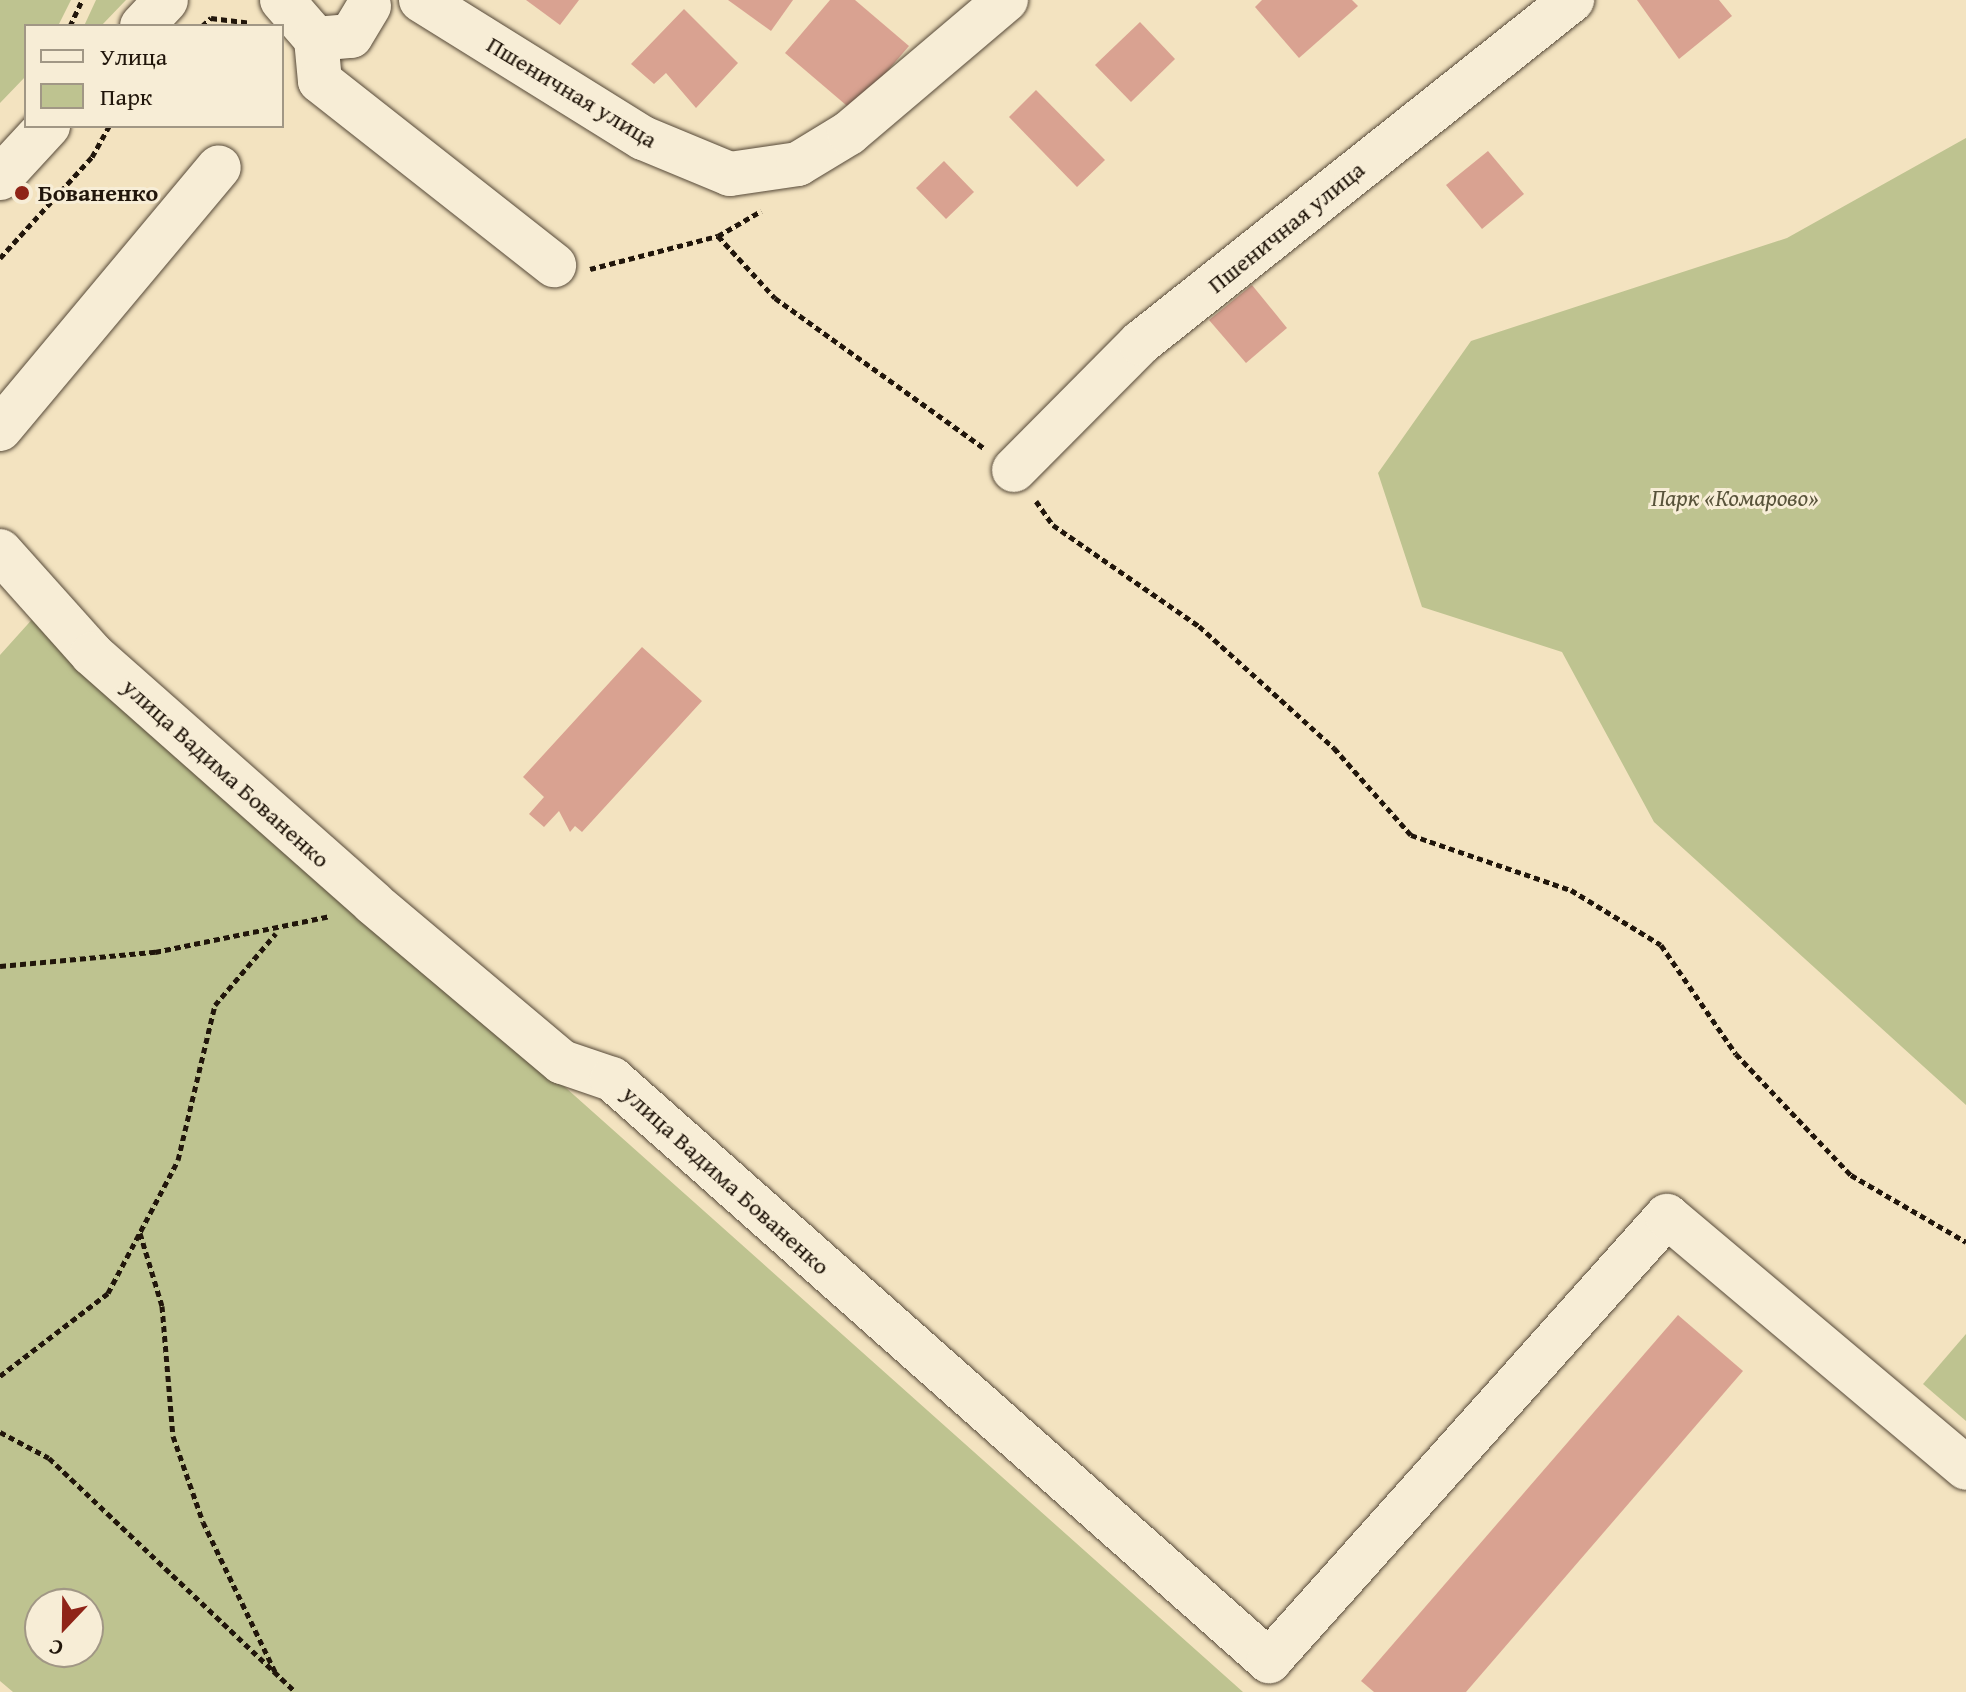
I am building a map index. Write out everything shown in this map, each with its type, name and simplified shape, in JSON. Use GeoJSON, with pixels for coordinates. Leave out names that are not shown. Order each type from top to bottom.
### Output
{"type":"FeatureCollection","features":[{"type":"Feature","properties":{"kind":"street"},"geometry":{"type":"LineString","coordinates":[[144,24],[166,0]]}},
{"type":"Feature","properties":{"kind":"street"},"geometry":{"type":"LineString","coordinates":[[282,0],[316,39],[320,81],[554,265]]}},
{"type":"Feature","properties":{"kind":"street","name":"Пшеничная улица"},"geometry":{"type":"LineString","coordinates":[[421,0],[643,138],[730,174],[798,164],[849,133],[1006,0]]}},
{"type":"Feature","properties":{"kind":"street","name":"Пшеничная улица"},"geometry":{"type":"LineString","coordinates":[[1014,470],[1140,343],[1572,0]]}},
{"type":"Feature","properties":{"kind":"street"},"geometry":{"type":"LineString","coordinates":[[316,39],[351,36],[374,2]]}},
{"type":"Feature","properties":{"kind":"street"},"geometry":{"type":"LineString","coordinates":[[0,178],[46,128]]}},
{"type":"Feature","properties":{"kind":"street"},"geometry":{"type":"LineString","coordinates":[[0,429],[219,167]]}},
{"type":"Feature","properties":{"kind":"street","name":"улица Вадима Бованенко"},"geometry":{"type":"LineString","coordinates":[[0,551],[92,654],[373,903],[562,1062],[612,1079],[1269,1661],[1667,1216],[1966,1468]]}},
{"type":"Feature","properties":{"kind":"path"},"geometry":{"type":"LineString","coordinates":[[71,24],[82,0]]}},
{"type":"Feature","properties":{"kind":"path"},"geometry":{"type":"LineString","coordinates":[[0,258],[92,157],[108,128]]}},
{"type":"Feature","properties":{"kind":"path"},"geometry":{"type":"LineString","coordinates":[[554,265],[591,270],[718,236],[767,208],[798,164]]}},
{"type":"Feature","properties":{"kind":"path"},"geometry":{"type":"LineString","coordinates":[[718,236],[775,298],[1014,470],[1053,525],[1199,626],[1334,748],[1411,835],[1571,890],[1661,945],[1736,1054],[1851,1175],[1966,1242]]}},
{"type":"Feature","properties":{"kind":"path"},"geometry":{"type":"LineString","coordinates":[[0,966],[276,933],[373,903]]}},
{"type":"Feature","properties":{"kind":"path"},"geometry":{"type":"LineString","coordinates":[[0,1376],[108,1293],[178,1160],[215,1005],[276,933]]}},
{"type":"Feature","properties":{"kind":"path"},"geometry":{"type":"LineString","coordinates":[[140,1233],[162,1306],[173,1436],[203,1522],[276,1674]]}},
{"type":"Feature","properties":{"kind":"path"},"geometry":{"type":"LineString","coordinates":[[0,1432],[49,1458],[296,1692]]}},
{"type":"Feature","properties":{"kind":"green space"},"geometry":{"type":"Polygon","coordinates":[[[0,0],[71,0],[59,24],[24,24],[24,78],[0,103],[0,0]]]}},
{"type":"Feature","properties":{"kind":"green space"},"geometry":{"type":"Polygon","coordinates":[[[96,0],[126,0],[103,24],[85,24],[96,0]]]}},
{"type":"Feature","properties":{"kind":"green space","name":"Парк «Комарово»"},"geometry":{"type":"Polygon","coordinates":[[[1966,138],[1966,1105],[1654,822],[1562,652],[1422,607],[1378,473],[1471,341],[1787,238],[1966,138]]]}},
{"type":"Feature","properties":{"kind":"green space"},"geometry":{"type":"Polygon","coordinates":[[[36,615],[1243,1692],[13,1692],[0,1681],[0,655],[36,615]]]}},
{"type":"Feature","properties":{"kind":"green space"},"geometry":{"type":"Polygon","coordinates":[[[1966,1334],[1966,1421],[1923,1384],[1966,1334]]]}},
{"type":"Feature","properties":{"kind":"building"},"geometry":{"type":"Polygon","coordinates":[[[526,0],[579,0],[560,25],[526,0]]]}},
{"type":"Feature","properties":{"kind":"building"},"geometry":{"type":"Polygon","coordinates":[[[728,0],[793,0],[771,31],[728,0]]]}},
{"type":"Feature","properties":{"kind":"building"},"geometry":{"type":"Polygon","coordinates":[[[830,0],[855,0],[909,46],[853,111],[785,53],[830,0]]]}},
{"type":"Feature","properties":{"kind":"building"},"geometry":{"type":"Polygon","coordinates":[[[1262,0],[1352,0],[1358,6],[1299,58],[1255,7],[1262,0]]]}},
{"type":"Feature","properties":{"kind":"building"},"geometry":{"type":"Polygon","coordinates":[[[1637,0],[1719,0],[1732,16],[1679,59],[1637,0]]]}},
{"type":"Feature","properties":{"kind":"building"},"geometry":{"type":"Polygon","coordinates":[[[684,9],[738,63],[696,108],[666,73],[654,84],[631,64],[684,9]]]}},
{"type":"Feature","properties":{"kind":"building"},"geometry":{"type":"Polygon","coordinates":[[[1140,22],[1175,59],[1131,102],[1095,65],[1140,22]]]}},
{"type":"Feature","properties":{"kind":"building"},"geometry":{"type":"Polygon","coordinates":[[[1036,90],[1105,160],[1077,187],[1009,117],[1036,90]]]}},
{"type":"Feature","properties":{"kind":"building"},"geometry":{"type":"Polygon","coordinates":[[[1488,151],[1524,194],[1482,229],[1446,185],[1488,151]]]}},
{"type":"Feature","properties":{"kind":"building"},"geometry":{"type":"Polygon","coordinates":[[[944,161],[974,192],[946,219],[916,188],[944,161]]]}},
{"type":"Feature","properties":{"kind":"building"},"geometry":{"type":"Polygon","coordinates":[[[1252,285],[1287,328],[1246,363],[1209,320],[1252,285]]]}},
{"type":"Feature","properties":{"kind":"building"},"geometry":{"type":"Polygon","coordinates":[[[642,647],[702,701],[582,832],[575,826],[570,832],[559,811],[544,827],[529,814],[544,797],[523,777],[642,647]]]}},
{"type":"Feature","properties":{"kind":"building"},"geometry":{"type":"Polygon","coordinates":[[[1678,1315],[1743,1371],[1466,1692],[1374,1692],[1361,1681],[1678,1315]]]}},
{"type":"Feature","properties":{"kind":"place","name":"Бованенко"},"geometry":{"type":"Point","coordinates":[22,193]}}]}
